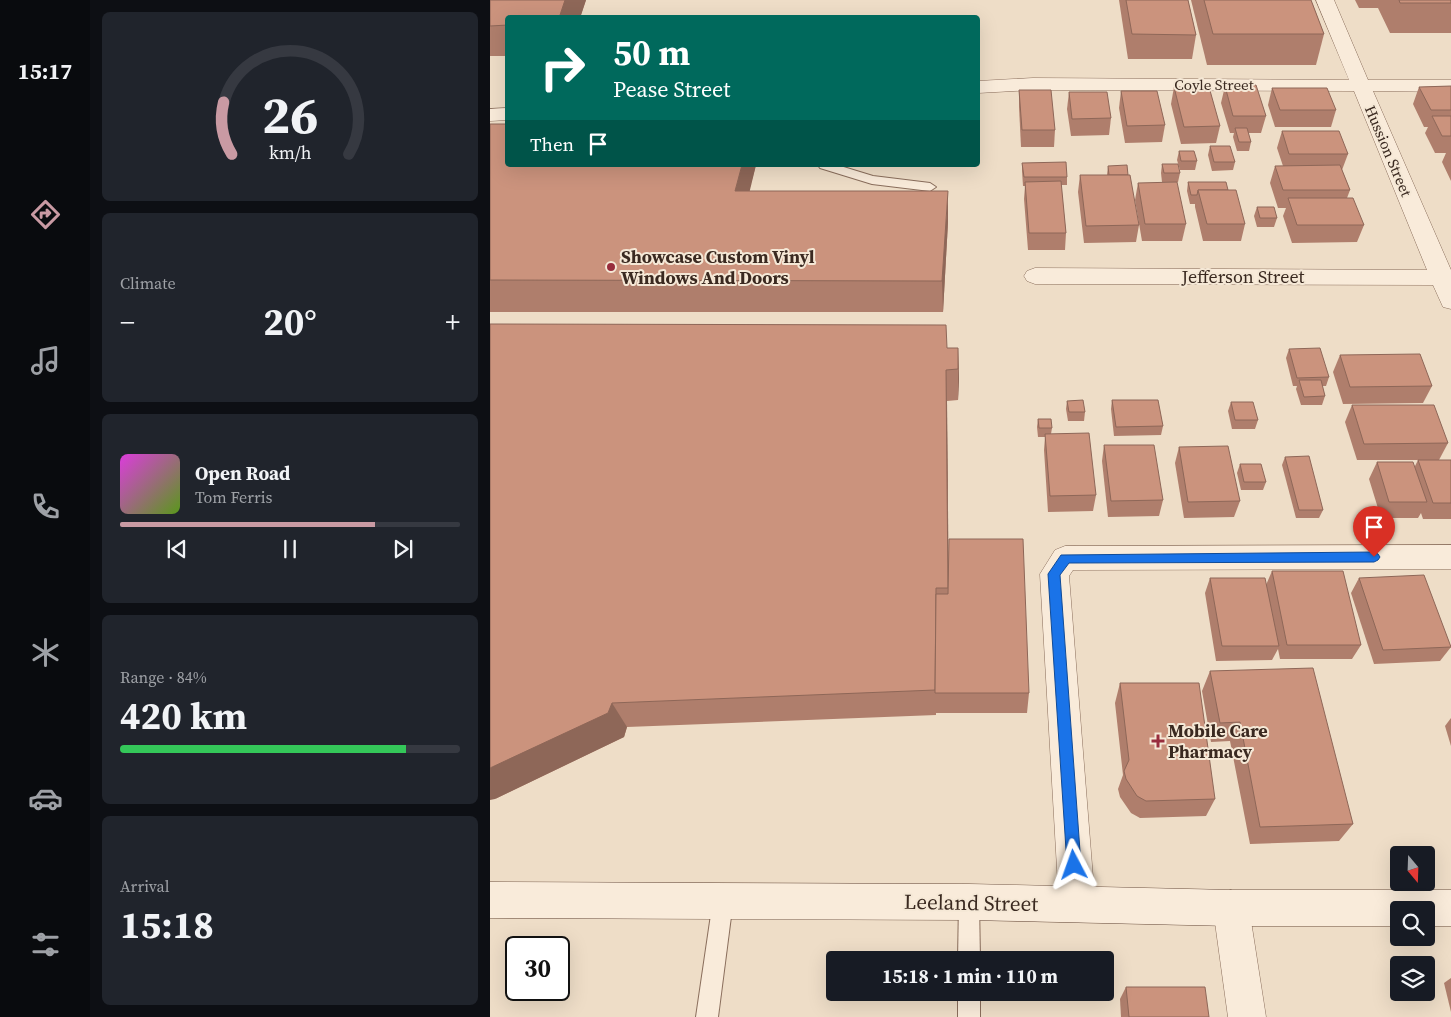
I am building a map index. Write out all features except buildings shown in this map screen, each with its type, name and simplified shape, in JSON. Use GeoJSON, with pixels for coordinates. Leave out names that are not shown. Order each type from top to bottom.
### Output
{"type":"FeatureCollection","features":[{"type":"Feature","properties":{"kind":"street","name":"Hussion Street"},"geometry":{"type":"LineString","coordinates":[[1325,0],[1360,86],[1446,278],[1451,301]]}},
{"type":"Feature","properties":{"kind":"street","name":"Coyle Street"},"geometry":{"type":"LineString","coordinates":[[980,87],[1033,84],[1451,86]]}},
{"type":"Feature","properties":{"kind":"street"},"geometry":{"type":"LineString","coordinates":[[490,114],[505,114]]}},
{"type":"Feature","properties":{"kind":"street","name":"Jefferson Street"},"geometry":{"type":"LineString","coordinates":[[1035,276],[1446,278]]}},
{"type":"Feature","properties":{"kind":"street"},"geometry":{"type":"LineString","coordinates":[[1077,903],[1054,574],[1066,558],[1451,557]]}},
{"type":"Feature","properties":{"kind":"street","name":"Leeland Street"},"geometry":{"type":"LineString","coordinates":[[490,900],[969,902],[1231,908],[1451,908]]}},
{"type":"Feature","properties":{"kind":"street"},"geometry":{"type":"LineString","coordinates":[[1231,908],[1247,1017]]}},
{"type":"Feature","properties":{"kind":"lane"},"geometry":{"type":"LineString","coordinates":[[830,167],[872,180],[930,187]]}},
{"type":"Feature","properties":{"kind":"lane"},"geometry":{"type":"LineString","coordinates":[[707,1017],[723,901]]}},
{"type":"Feature","properties":{"kind":"lane"},"geometry":{"type":"LineString","coordinates":[[969,902],[969,951]]}},
{"type":"Feature","properties":{"kind":"lane"},"geometry":{"type":"LineString","coordinates":[[969,1001],[969,1017]]}},
{"type":"Feature","properties":{"kind":"place","name":"Showcase Custom Vinyl Windows And Doors"},"geometry":{"type":"Point","coordinates":[611,267]}},
{"type":"Feature","properties":{"kind":"place","name":"Mobile Care Pharmacy"},"geometry":{"type":"Point","coordinates":[1158,741]}},
{"type":"Feature","properties":{"kind":"route"},"geometry":{"type":"LineString","coordinates":[[1074,865],[1054,574],[1066,558],[1374,557]]}}]}
